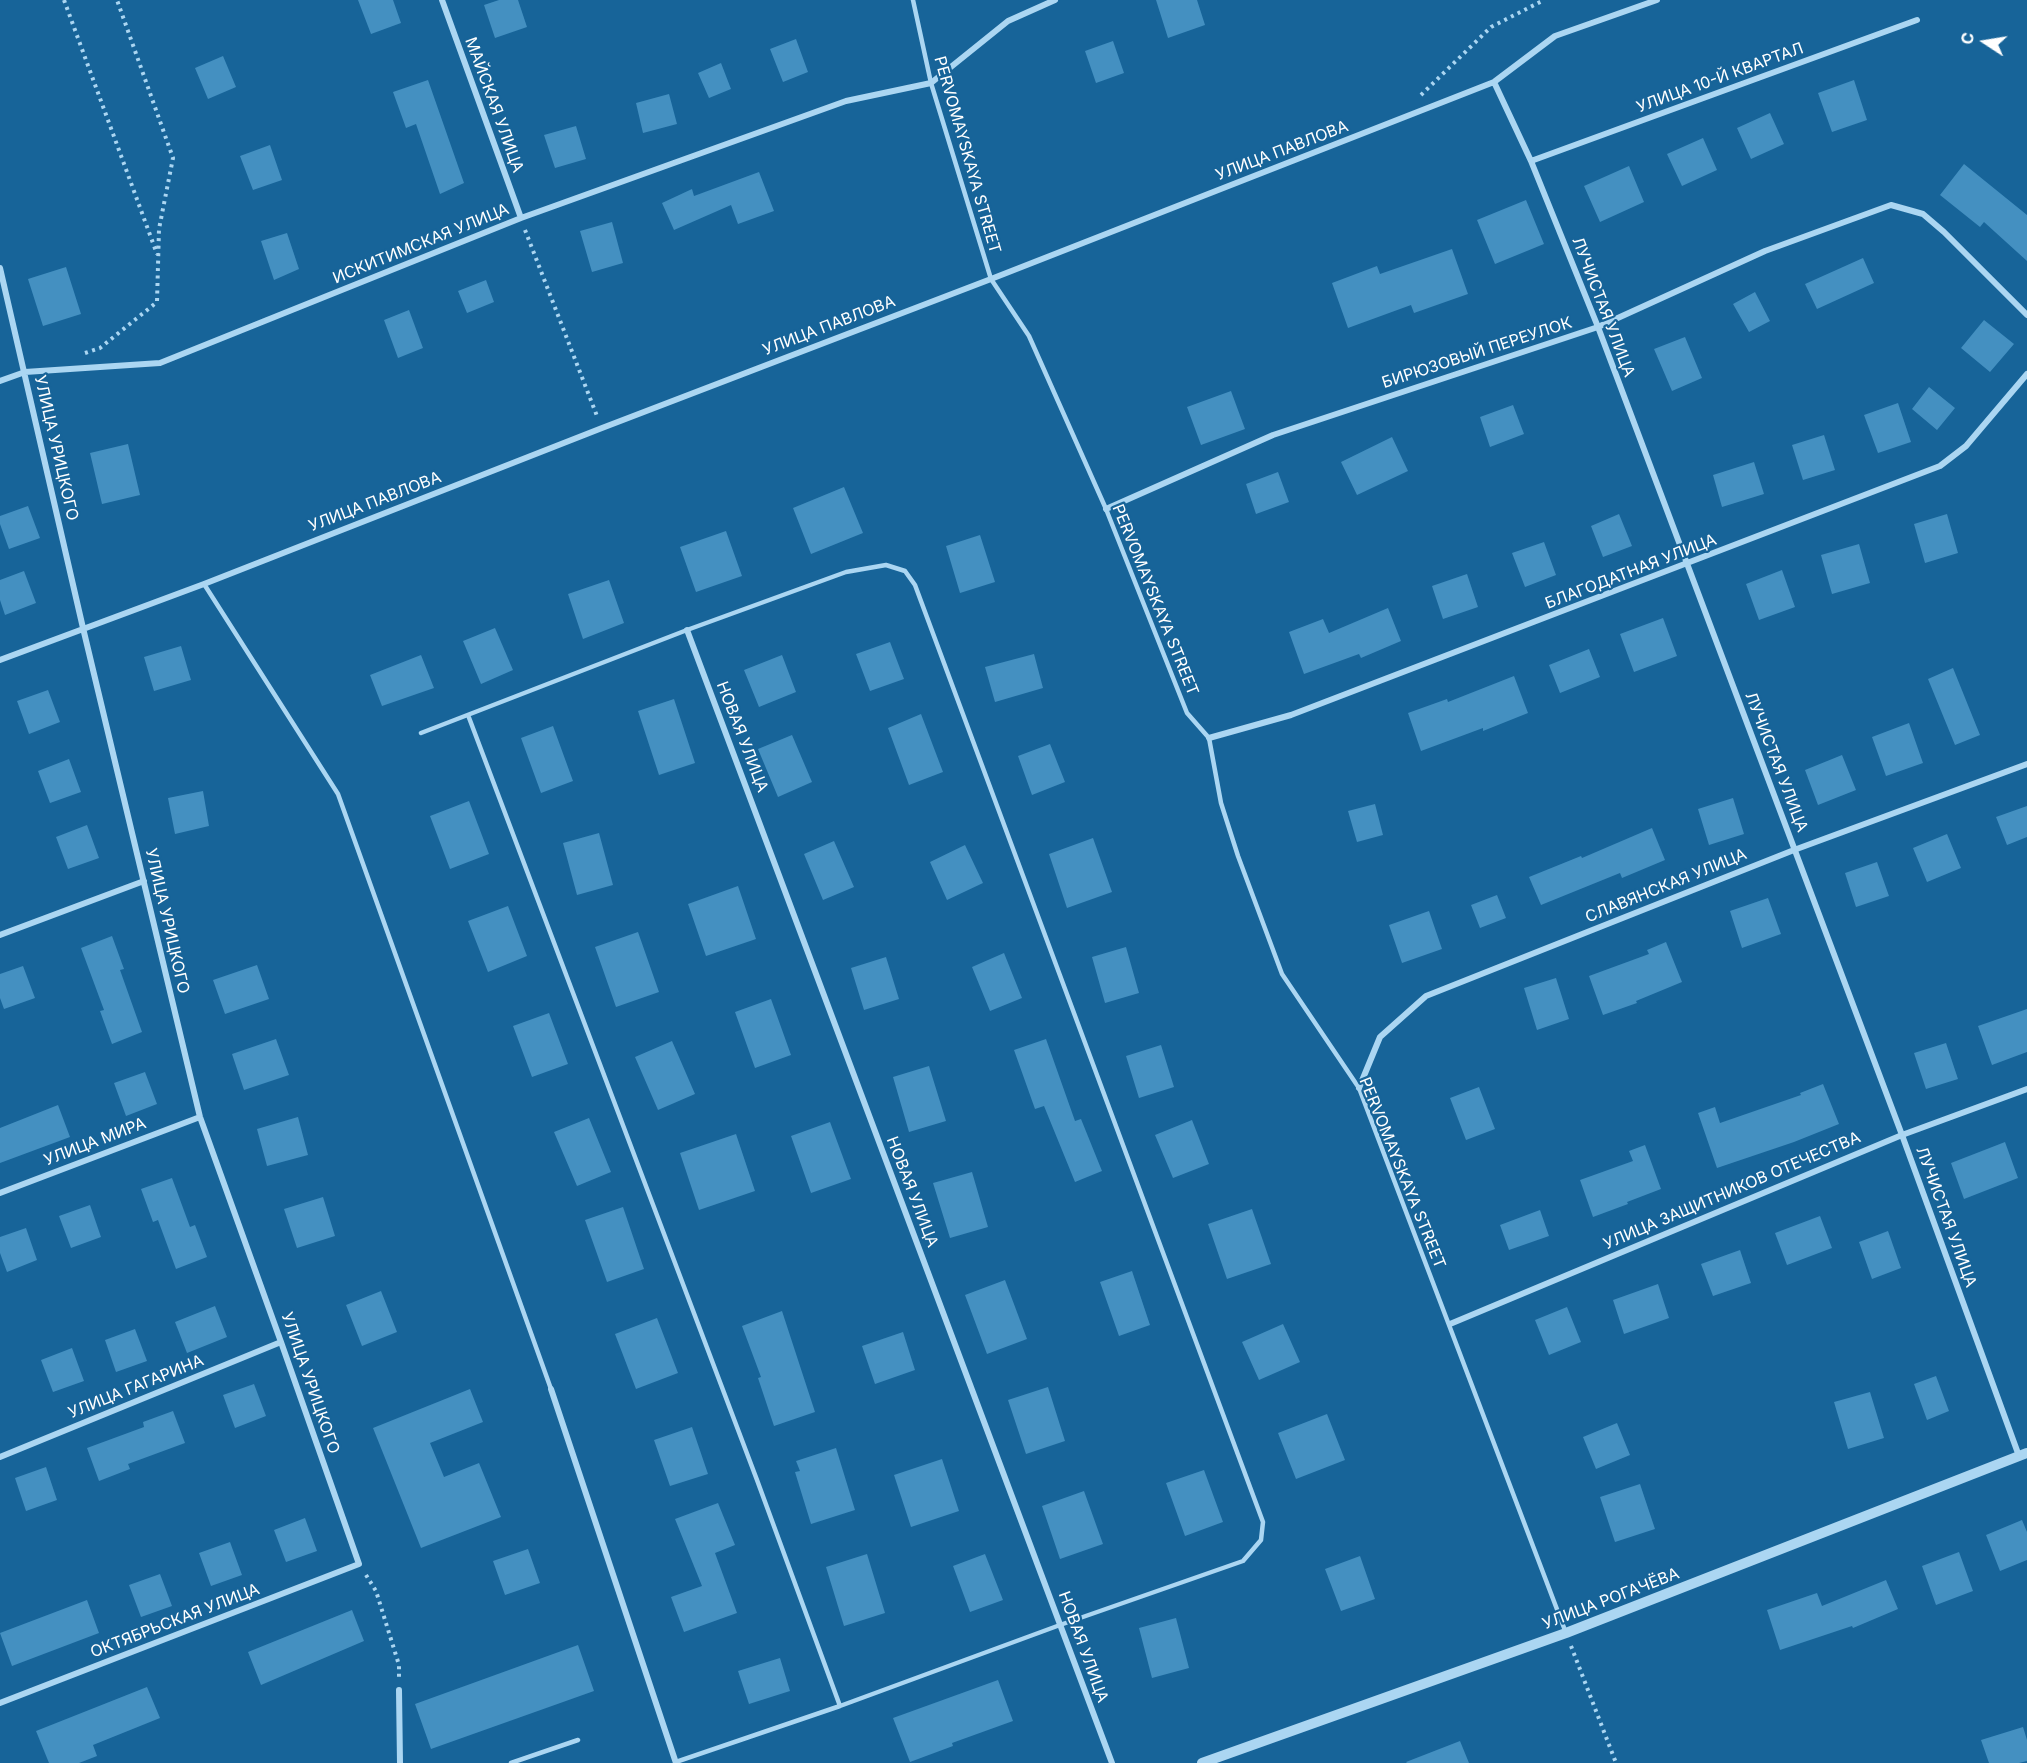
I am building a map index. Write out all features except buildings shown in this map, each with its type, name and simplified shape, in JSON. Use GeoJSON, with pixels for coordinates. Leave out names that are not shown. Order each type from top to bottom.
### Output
{"type":"FeatureCollection","features":[{"type":"Feature","properties":{"kind":"street","name":"МАЙСКАЯ УЛИЦА"},"geometry":{"type":"LineString","coordinates":[[442,0],[521,218]]}},
{"type":"Feature","properties":{"kind":"street"},"geometry":{"type":"LineString","coordinates":[[931,83],[1008,21],[1054,0]]}},
{"type":"Feature","properties":{"kind":"street","name":"УЛИЦА ПАВЛОВА"},"geometry":{"type":"LineString","coordinates":[[0,660],[204,584],[1494,82],[1555,36],[1657,0]]}},
{"type":"Feature","properties":{"kind":"street","name":"УЛИЦА 10-Й КВАРТАЛ"},"geometry":{"type":"LineString","coordinates":[[1531,161],[1917,20]]}},
{"type":"Feature","properties":{"kind":"street","name":"ЛУЧИСТАЯ УЛИЦА"},"geometry":{"type":"LineString","coordinates":[[1494,82],[1531,161],[1598,327],[2023,1455]]}},
{"type":"Feature","properties":{"kind":"street","name":"ИСКИТИМСКАЯ УЛИЦА"},"geometry":{"type":"LineString","coordinates":[[0,381],[25,372],[160,363],[521,218],[846,101],[931,83]]}},
{"type":"Feature","properties":{"kind":"street","name":"БИРЮЗОВЫЙ ПЕРЕУЛОК"},"geometry":{"type":"LineString","coordinates":[[1106,508],[1273,435],[1598,327],[1766,251],[1891,205],[1923,214],[2027,315]]}},
{"type":"Feature","properties":{"kind":"street","name":"УЛИЦА УРИЦКОГО"},"geometry":{"type":"LineString","coordinates":[[0,268],[200,1117],[359,1564]]}},
{"type":"Feature","properties":{"kind":"street","name":"БЛАГОДАТНАЯ УЛИЦА"},"geometry":{"type":"LineString","coordinates":[[1209,738],[1291,715],[1688,565],[1940,466],[1966,446],[2027,374]]}},
{"type":"Feature","properties":{"kind":"street","name":"НОВАЯ УЛИЦА"},"geometry":{"type":"LineString","coordinates":[[687,630],[1112,1763]]}},
{"type":"Feature","properties":{"kind":"street","name":"СЛАВЯНСКАЯ УЛИЦА"},"geometry":{"type":"LineString","coordinates":[[1359,1088],[1380,1037],[1426,996],[1794,850],[2027,764]]}},
{"type":"Feature","properties":{"kind":"street"},"geometry":{"type":"LineString","coordinates":[[0,935],[144,881]]}},
{"type":"Feature","properties":{"kind":"street","name":"УЛИЦА ЗАЩИТНИКОВ ОТЕЧЕСТВА"},"geometry":{"type":"LineString","coordinates":[[1450,1324],[1902,1135],[2027,1089]]}},
{"type":"Feature","properties":{"kind":"street","name":"УЛИЦА МИРА"},"geometry":{"type":"LineString","coordinates":[[0,1193],[200,1117]]}},
{"type":"Feature","properties":{"kind":"street","name":"УЛИЦА ГАГАРИНА"},"geometry":{"type":"LineString","coordinates":[[0,1457],[281,1342]]}},
{"type":"Feature","properties":{"kind":"street"},"geometry":{"type":"LineString","coordinates":[[551,1389],[676,1763]]}},
{"type":"Feature","properties":{"kind":"street","name":"УЛИЦА РОГАЧЁВА"},"geometry":{"type":"LineString","coordinates":[[1202,1763],[1566,1633],[2023,1455]]}},
{"type":"Feature","properties":{"kind":"street","name":"ОКТЯБРЬСКАЯ УЛИЦА"},"geometry":{"type":"LineString","coordinates":[[0,1703],[359,1564]]}},
{"type":"Feature","properties":{"kind":"street"},"geometry":{"type":"LineString","coordinates":[[399,1690],[400,1763]]}},
{"type":"Feature","properties":{"kind":"lane","name":"PERVOMAYSKAYA STREET"},"geometry":{"type":"LineString","coordinates":[[913,0],[931,83],[992,279],[1029,336],[1106,508],[1187,714],[1209,738],[1224,814],[1282,974],[1359,1088],[1566,1633]]}},
{"type":"Feature","properties":{"kind":"lane"},"geometry":{"type":"LineString","coordinates":[[421,733],[687,630],[846,572],[886,565],[905,571],[920,596],[1263,1522],[1261,1540],[1243,1561],[1060,1625],[840,1707],[676,1763]]}},
{"type":"Feature","properties":{"kind":"lane"},"geometry":{"type":"LineString","coordinates":[[204,584],[338,795],[551,1389]]}},
{"type":"Feature","properties":{"kind":"lane"},"geometry":{"type":"LineString","coordinates":[[468,716],[761,1491],[840,1707]]}},
{"type":"Feature","properties":{"kind":"lane"},"geometry":{"type":"LineString","coordinates":[[511,1763],[578,1740]]}},
{"type":"Feature","properties":{"kind":"path"},"geometry":{"type":"LineString","coordinates":[[64,0],[158,258]]}},
{"type":"Feature","properties":{"kind":"path"},"geometry":{"type":"LineString","coordinates":[[78,355],[100,348],[157,302],[159,229],[173,158],[117,0]]}},
{"type":"Feature","properties":{"kind":"path"},"geometry":{"type":"LineString","coordinates":[[1416,100],[1491,27],[1544,0]]}},
{"type":"Feature","properties":{"kind":"path"},"geometry":{"type":"LineString","coordinates":[[521,218],[602,428]]}},
{"type":"Feature","properties":{"kind":"path"},"geometry":{"type":"LineString","coordinates":[[359,1564],[376,1591],[399,1665],[399,1690]]}},
{"type":"Feature","properties":{"kind":"path"},"geometry":{"type":"LineString","coordinates":[[1566,1633],[1617,1763]]}}]}
